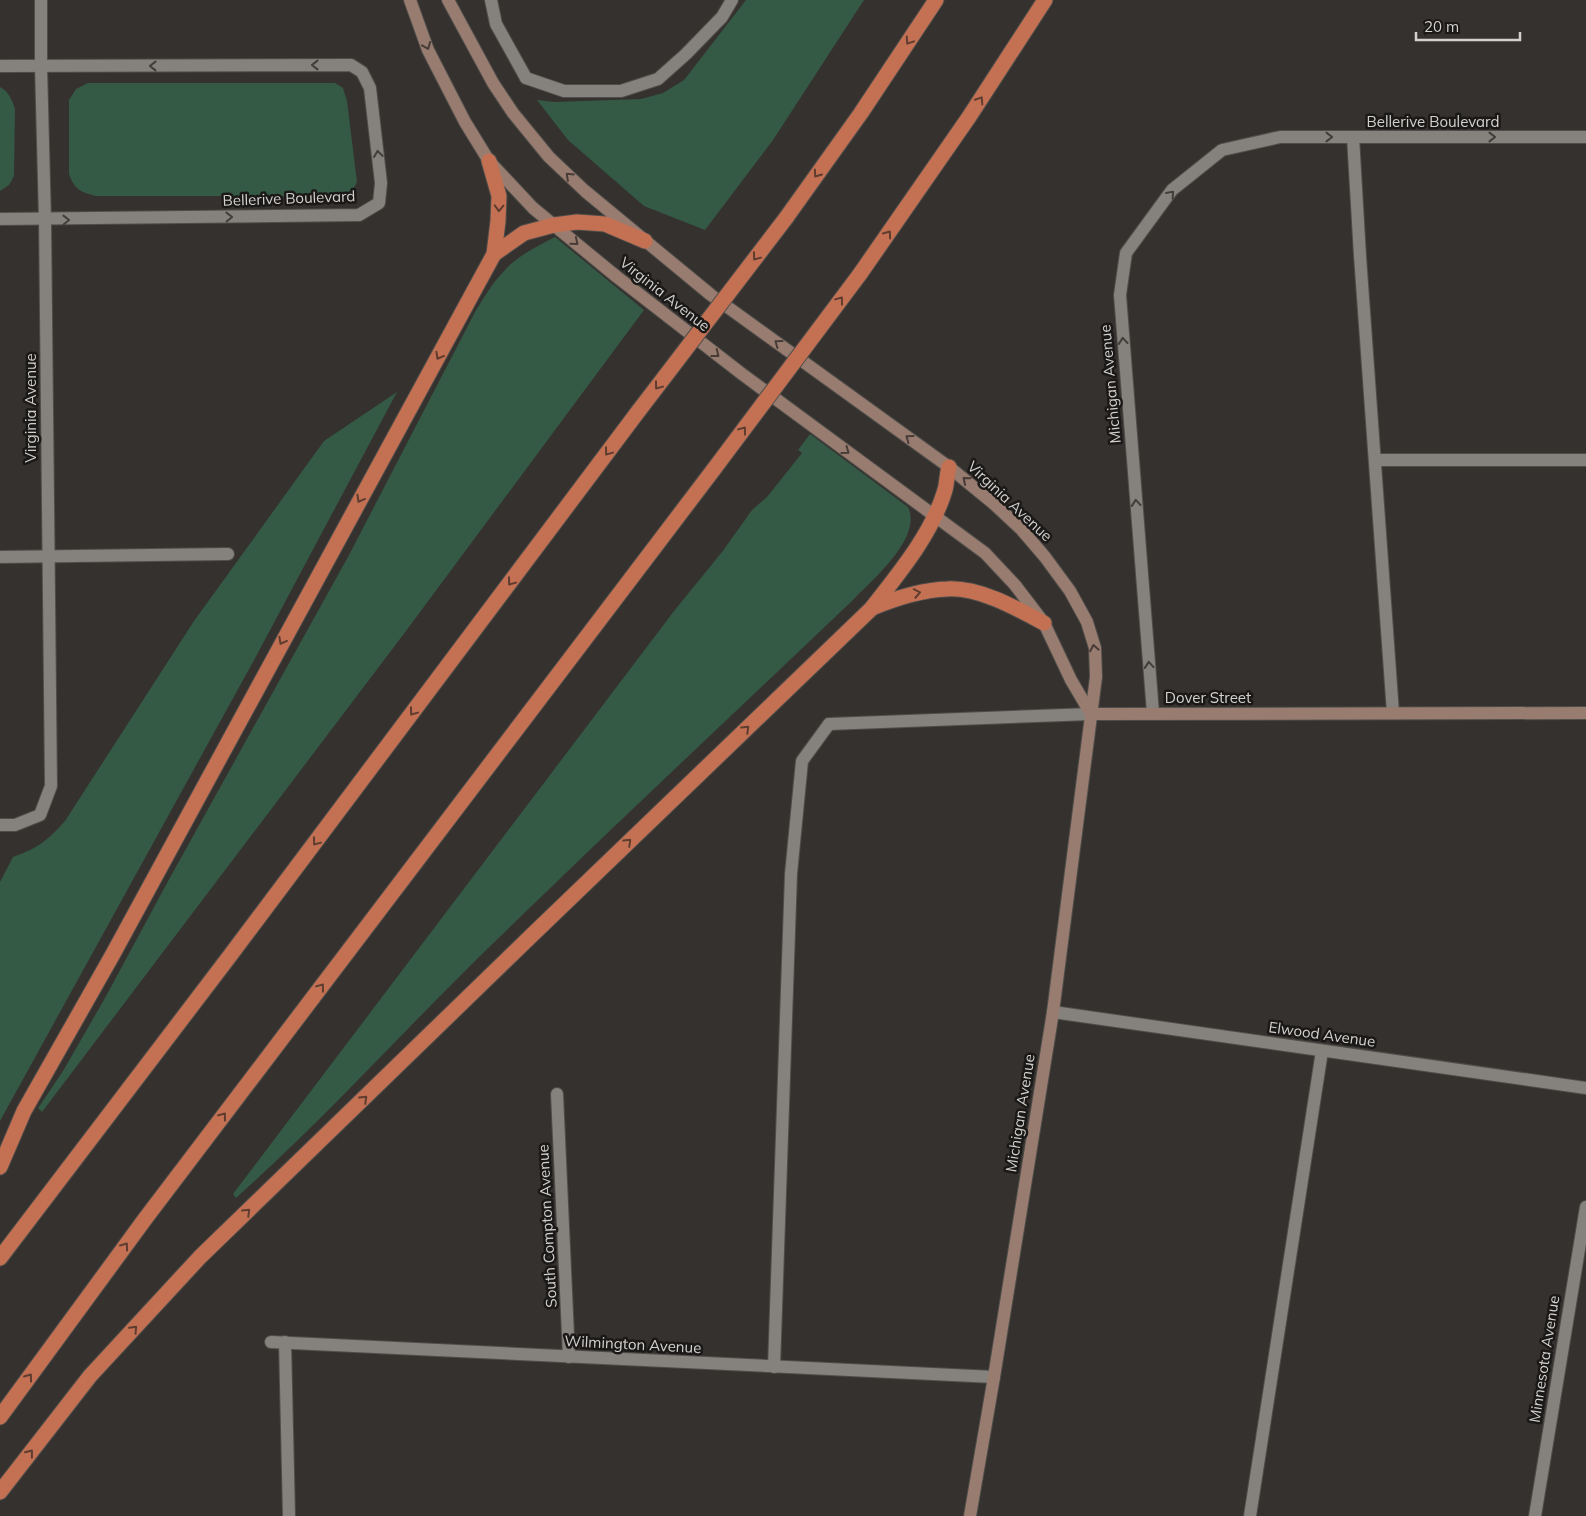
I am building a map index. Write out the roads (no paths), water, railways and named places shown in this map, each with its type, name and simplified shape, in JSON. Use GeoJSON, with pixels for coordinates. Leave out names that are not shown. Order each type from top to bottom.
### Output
{"type":"FeatureCollection","features":[{"type":"Feature","properties":{"kind":"highway"},"geometry":{"type":"LineString","coordinates":[[0,1258],[786,218],[861,113],[936,0]]}},
{"type":"Feature","properties":{"kind":"highway"},"geometry":{"type":"LineString","coordinates":[[0,1416],[145,1219],[860,274],[969,117],[1044,0]]}},
{"type":"Feature","properties":{"kind":"highway"},"geometry":{"type":"LineString","coordinates":[[0,1167],[24,1111],[113,954],[494,254],[499,196],[489,161]]}},
{"type":"Feature","properties":{"kind":"highway"},"geometry":{"type":"LineString","coordinates":[[494,254],[524,233],[554,225],[577,222],[604,224],[645,241]]}},
{"type":"Feature","properties":{"kind":"highway"},"geometry":{"type":"LineString","coordinates":[[0,1492],[90,1376],[200,1257],[871,609],[914,551],[934,516],[945,490],[949,467]]}},
{"type":"Feature","properties":{"kind":"highway"},"geometry":{"type":"LineString","coordinates":[[871,609],[901,597],[948,589],[975,593],[1009,604],[1044,623]]}},
{"type":"Feature","properties":{"kind":"main road","name":"Virginia Avenue"},"geometry":{"type":"LineString","coordinates":[[410,0],[428,50],[465,122],[489,161],[533,208],[617,277],[742,374],[984,553],[1015,585],[1044,623],[1071,680],[1091,714]]}},
{"type":"Feature","properties":{"kind":"main road","name":"Virginia Avenue"},"geometry":{"type":"LineString","coordinates":[[448,0],[488,76],[513,113],[549,157],[584,191],[711,295],[949,467],[1021,529],[1070,591],[1086,622],[1095,648],[1096,677],[1091,714]]}},
{"type":"Feature","properties":{"kind":"main road","name":"Dover Street"},"geometry":{"type":"LineString","coordinates":[[1091,714],[1586,712]]}},
{"type":"Feature","properties":{"kind":"main road","name":"Michigan Avenue"},"geometry":{"type":"LineString","coordinates":[[970,1516],[1053,1012],[1091,714]]}},
{"type":"Feature","properties":{"kind":"street","name":"Virginia Avenue"},"geometry":{"type":"LineString","coordinates":[[0,825],[16,825],[40,815],[51,786],[41,0]]}},
{"type":"Feature","properties":{"kind":"street"},"geometry":{"type":"LineString","coordinates":[[492,0],[496,24],[526,78],[564,91],[621,91],[658,79],[686,54],[722,17],[732,0]]}},
{"type":"Feature","properties":{"kind":"street","name":"Bellerive Boulevard"},"geometry":{"type":"LineString","coordinates":[[0,66],[350,65],[362,72],[370,88],[382,183],[379,203],[359,215],[0,220]]}},
{"type":"Feature","properties":{"kind":"street","name":"Bellerive Boulevard"},"geometry":{"type":"LineString","coordinates":[[1280,137],[1586,137]]}},
{"type":"Feature","properties":{"kind":"street","name":"Michigan Avenue"},"geometry":{"type":"LineString","coordinates":[[1153,713],[1120,295],[1126,253],[1172,190],[1222,150],[1280,137]]}},
{"type":"Feature","properties":{"kind":"street"},"geometry":{"type":"LineString","coordinates":[[1353,137],[1393,713]]}},
{"type":"Feature","properties":{"kind":"street"},"geometry":{"type":"LineString","coordinates":[[1375,460],[1586,460]]}},
{"type":"Feature","properties":{"kind":"street"},"geometry":{"type":"LineString","coordinates":[[0,557],[228,554]]}},
{"type":"Feature","properties":{"kind":"street","name":"Dover Street"},"geometry":{"type":"LineString","coordinates":[[774,1366],[791,874],[802,761],[829,724],[1091,714]]}},
{"type":"Feature","properties":{"kind":"street","name":"Elwood Avenue"},"geometry":{"type":"LineString","coordinates":[[1053,1012],[1586,1088]]}},
{"type":"Feature","properties":{"kind":"street"},"geometry":{"type":"LineString","coordinates":[[1250,1516],[1322,1051]]}},
{"type":"Feature","properties":{"kind":"street","name":"South Compton Avenue"},"geometry":{"type":"LineString","coordinates":[[557,1094],[569,1357]]}},
{"type":"Feature","properties":{"kind":"street","name":"Minnesota Avenue"},"geometry":{"type":"LineString","coordinates":[[1534,1516],[1586,1206]]}},
{"type":"Feature","properties":{"kind":"street","name":"Wilmington Avenue"},"geometry":{"type":"LineString","coordinates":[[271,1342],[994,1377]]}},
{"type":"Feature","properties":{"kind":"street"},"geometry":{"type":"LineString","coordinates":[[285,1342],[288,1516]]}}]}
